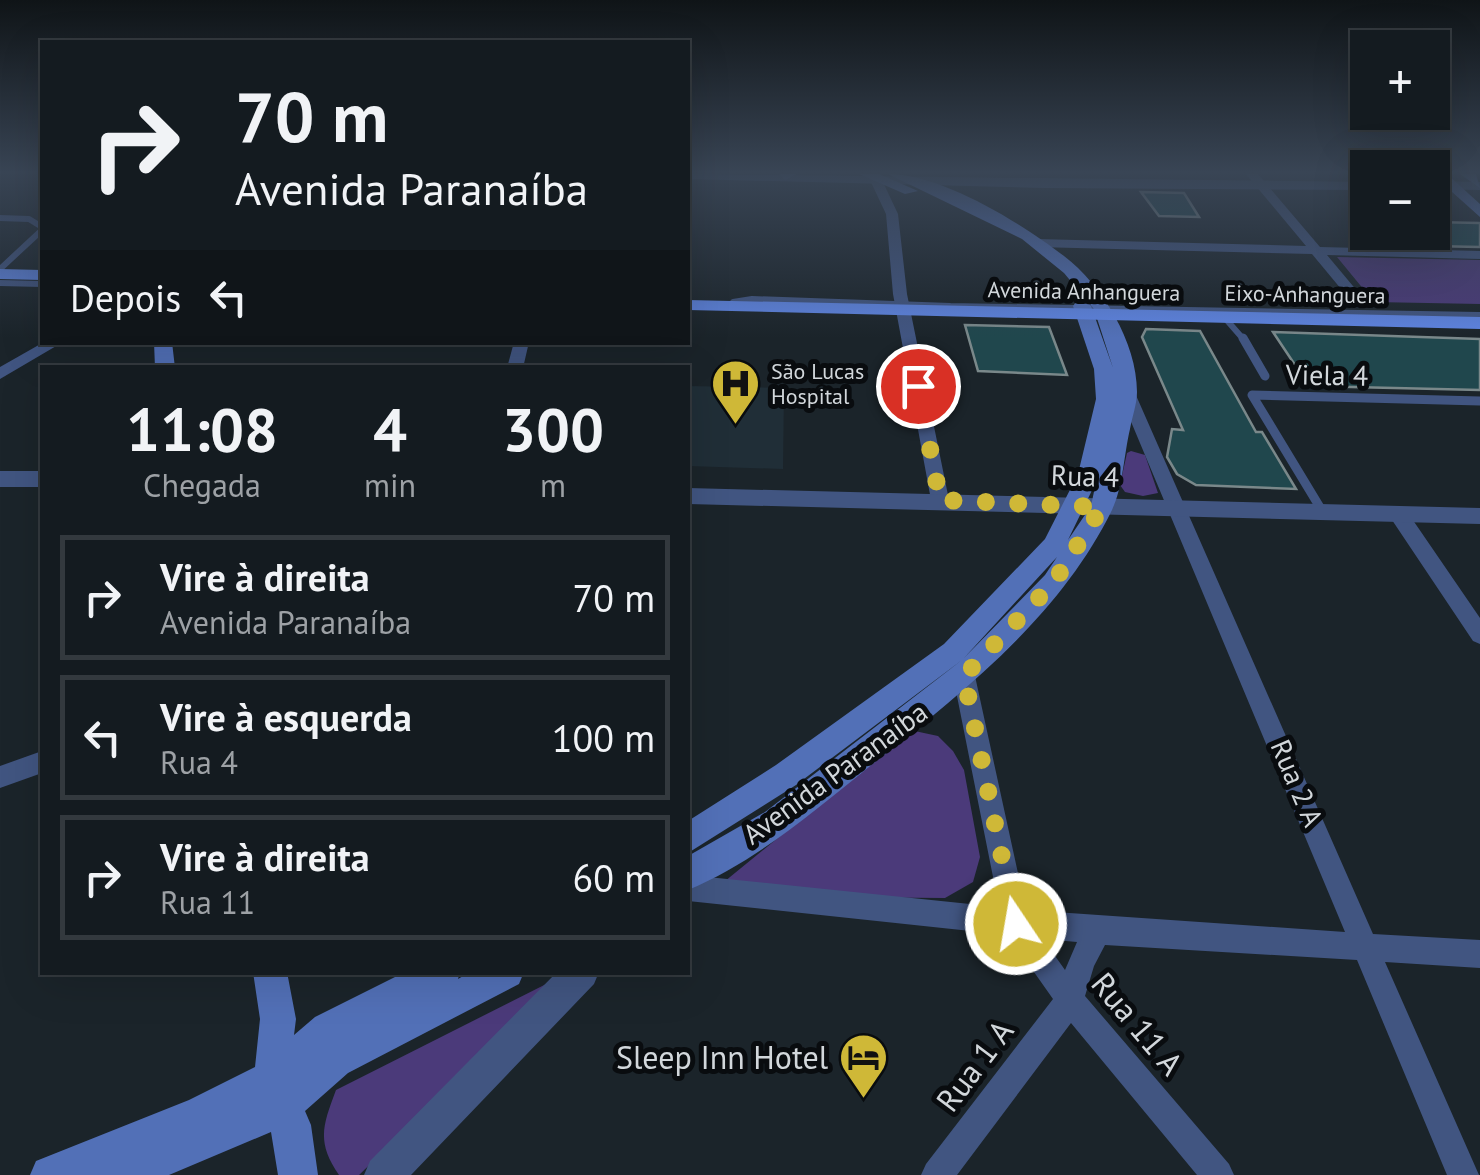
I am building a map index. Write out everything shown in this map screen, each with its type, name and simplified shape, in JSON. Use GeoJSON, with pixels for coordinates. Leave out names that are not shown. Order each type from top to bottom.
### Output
{"type":"FeatureCollection","features":[{"type":"Feature","properties":{"kind":"main road"},"geometry":{"type":"LineString","coordinates":[[992,229],[1039,260],[1092,306]]}},
{"type":"Feature","properties":{"kind":"main road"},"geometry":{"type":"LineString","coordinates":[[1014,229],[1070,269],[1092,306]]}},
{"type":"Feature","properties":{"kind":"main road"},"geometry":{"type":"LineString","coordinates":[[0,271],[40,275]]}},
{"type":"Feature","properties":{"kind":"main road","name":"Avenida Anhanguera"},"geometry":{"type":"LineString","coordinates":[[690,289],[903,303]]}},
{"type":"Feature","properties":{"kind":"main road"},"geometry":{"type":"LineString","coordinates":[[0,291],[40,292]]}},
{"type":"Feature","properties":{"kind":"main road","name":"Avenida Anhanguera"},"geometry":{"type":"LineString","coordinates":[[690,303],[1480,306]]}},
{"type":"Feature","properties":{"kind":"main road","name":"Avenida Anhanguera"},"geometry":{"type":"LineString","coordinates":[[1092,306],[1224,317],[1244,327],[1480,323]]}},
{"type":"Feature","properties":{"kind":"main road","name":"Avenida Paranaíba"},"geometry":{"type":"LineString","coordinates":[[690,873],[776,822],[964,676],[1054,582],[1102,507],[1127,394],[1092,306]]}},
{"type":"Feature","properties":{"kind":"main road","name":"Avenida Paranaíba"},"geometry":{"type":"LineString","coordinates":[[690,837],[786,774],[953,652],[1054,544],[1089,474],[1107,392],[1092,306]]}},
{"type":"Feature","properties":{"kind":"main road"},"geometry":{"type":"LineString","coordinates":[[270,975],[278,1020],[274,1094],[292,1126],[298,1175]]}},
{"type":"Feature","properties":{"kind":"main road"},"geometry":{"type":"LineString","coordinates":[[50,1175],[200,1115],[274,1094],[328,1030],[437,975]]}},
{"type":"Feature","properties":{"kind":"main road"},"geometry":{"type":"LineString","coordinates":[[122,1175],[501,975]]}},
{"type":"Feature","properties":{"kind":"street"},"geometry":{"type":"LineString","coordinates":[[894,229],[903,303],[940,500]]}},
{"type":"Feature","properties":{"kind":"street"},"geometry":{"type":"LineString","coordinates":[[1297,229],[1360,304]]}},
{"type":"Feature","properties":{"kind":"street"},"geometry":{"type":"LineString","coordinates":[[1037,243],[1480,255]]}},
{"type":"Feature","properties":{"kind":"street"},"geometry":{"type":"LineString","coordinates":[[0,374],[51,345]]}},
{"type":"Feature","properties":{"kind":"street","name":"Rua 2 A"},"geometry":{"type":"LineString","coordinates":[[1127,394],[1463,1174]]}},
{"type":"Feature","properties":{"kind":"street"},"geometry":{"type":"LineString","coordinates":[[0,479],[40,479]]}},
{"type":"Feature","properties":{"kind":"street","name":"Rua 4"},"geometry":{"type":"LineString","coordinates":[[690,496],[1480,516]]}},
{"type":"Feature","properties":{"kind":"street"},"geometry":{"type":"LineString","coordinates":[[1399,515],[1480,635]]}},
{"type":"Feature","properties":{"kind":"street","name":"Rua 11 A"},"geometry":{"type":"LineString","coordinates":[[964,676],[1016,924],[1070,1000],[1218,1175]]}},
{"type":"Feature","properties":{"kind":"street"},"geometry":{"type":"LineString","coordinates":[[0,777],[40,763]]}},
{"type":"Feature","properties":{"kind":"street"},"geometry":{"type":"LineString","coordinates":[[690,888],[1098,931],[1480,954]]}},
{"type":"Feature","properties":{"kind":"street","name":"Rua 1 A"},"geometry":{"type":"LineString","coordinates":[[936,1175],[1070,1000],[1082,961],[1098,931]]}},
{"type":"Feature","properties":{"kind":"street"},"geometry":{"type":"LineString","coordinates":[[384,1175],[579,975]]}},
{"type":"Feature","properties":{"kind":"lane"},"geometry":{"type":"LineString","coordinates":[[0,271],[40,230]]}},
{"type":"Feature","properties":{"kind":"lane"},"geometry":{"type":"LineString","coordinates":[[0,283],[40,284]]}},
{"type":"Feature","properties":{"kind":"lane","name":"Eixo-Anhanguera"},"geometry":{"type":"LineString","coordinates":[[690,303],[752,299],[1480,315]]}},
{"type":"Feature","properties":{"kind":"lane"},"geometry":{"type":"LineString","coordinates":[[1244,327],[1265,376]]}},
{"type":"Feature","properties":{"kind":"lane","name":"Viela 4"},"geometry":{"type":"LineString","coordinates":[[1324,514],[1252,395],[1480,401]]}},
{"type":"Feature","properties":{"kind":"shaded area"},"geometry":{"type":"Polygon","coordinates":[[[1337,257],[1480,260],[1480,304],[1374,302],[1337,257]]]}},
{"type":"Feature","properties":{"kind":"shaded area","name":"São Lucas Hospital"},"geometry":{"type":"Polygon","coordinates":[[[690,386],[784,388],[783,469],[690,466],[690,386]]]}},
{"type":"Feature","properties":{"kind":"shaded area"},"geometry":{"type":"Polygon","coordinates":[[[1127,453],[1145,455],[1158,493],[1143,496],[1125,492],[1120,485],[1127,453]]]}},
{"type":"Feature","properties":{"kind":"shaded area"},"geometry":{"type":"Polygon","coordinates":[[[910,730],[938,736],[964,770],[980,857],[973,882],[945,898],[815,897],[719,886],[910,730]]]}},
{"type":"Feature","properties":{"kind":"shaded area"},"geometry":{"type":"Polygon","coordinates":[[[566,975],[359,1175],[339,1175],[327,1153],[324,1133],[336,1090],[566,975]]]}},
{"type":"Feature","properties":{"kind":"building"},"geometry":{"type":"Polygon","coordinates":[[[1450,229],[1480,229],[1480,247],[1450,246],[1450,229]]]}},
{"type":"Feature","properties":{"kind":"building"},"geometry":{"type":"Polygon","coordinates":[[[965,325],[1049,327],[1067,375],[978,371],[965,325]]]}},
{"type":"Feature","properties":{"kind":"building"},"geometry":{"type":"Polygon","coordinates":[[[1146,329],[1200,331],[1256,432],[1262,432],[1296,489],[1196,485],[1177,474],[1167,457],[1172,429],[1183,430],[1142,337],[1146,329]]]}},
{"type":"Feature","properties":{"kind":"building"},"geometry":{"type":"Polygon","coordinates":[[[1273,332],[1480,339],[1480,390],[1309,386],[1273,332]]]}},
{"type":"Feature","properties":{"kind":"place","name":"São Lucas Hospital"},"geometry":{"type":"Point","coordinates":[736,426]}},
{"type":"Feature","properties":{"kind":"place","name":"Sleep Inn Hotel"},"geometry":{"type":"Point","coordinates":[863,1100]}},
{"type":"Feature","properties":{"kind":"route"},"geometry":{"type":"LineString","coordinates":[[918,386],[940,500],[1102,507],[1054,582],[964,676],[1016,924]]}}]}
